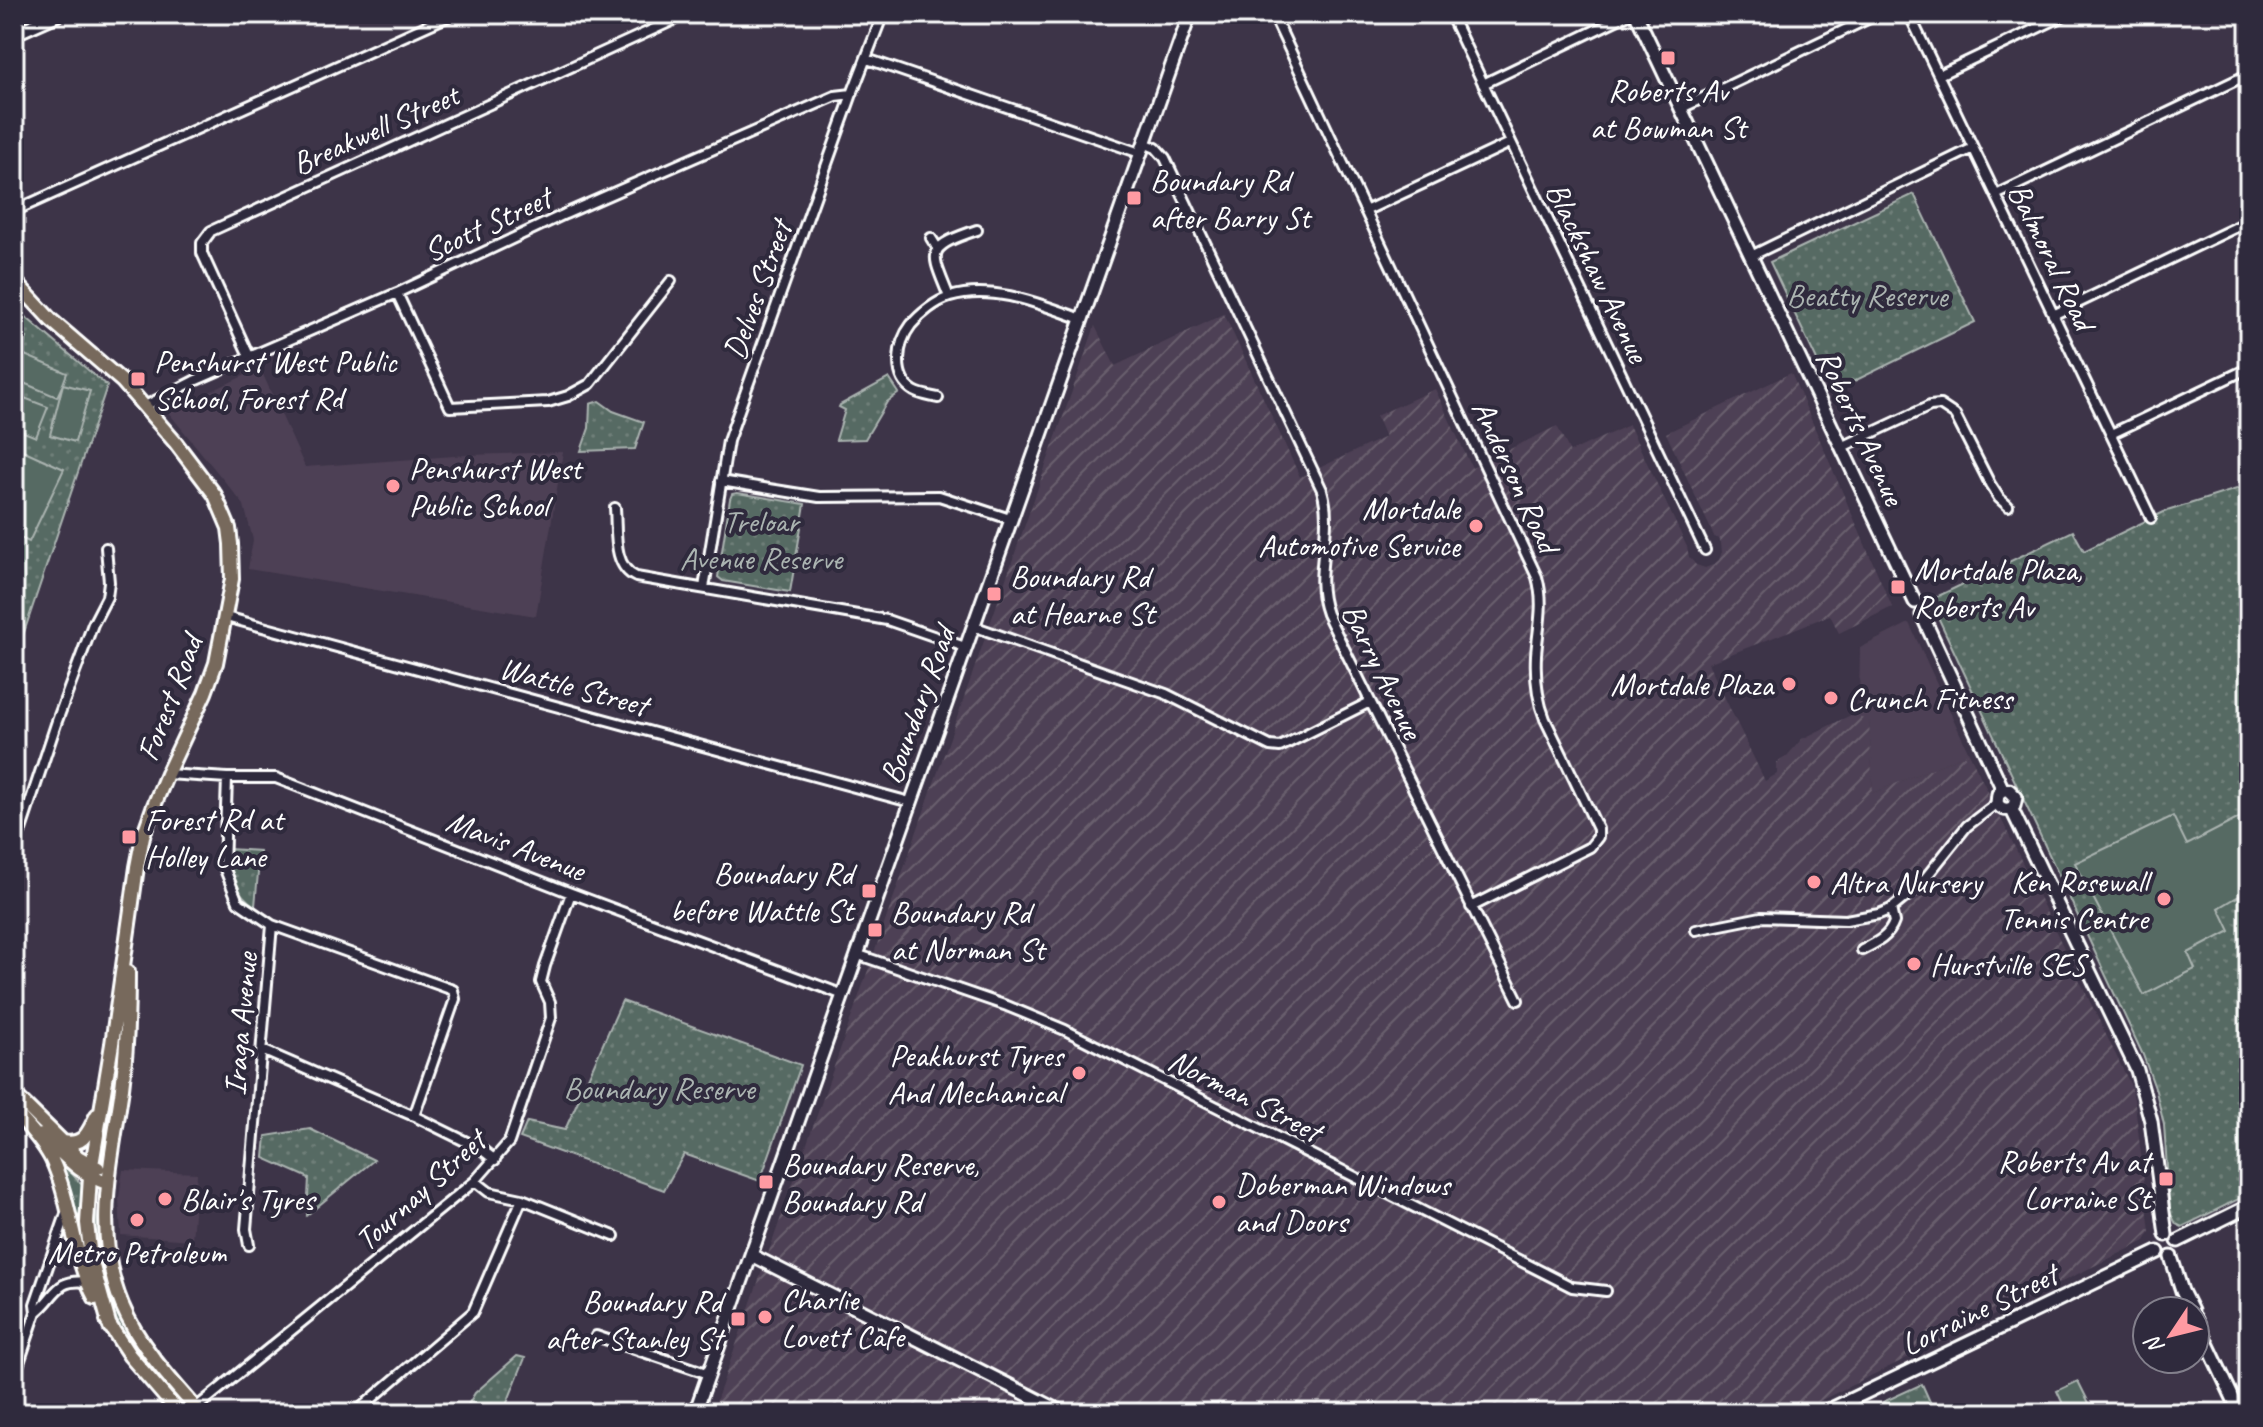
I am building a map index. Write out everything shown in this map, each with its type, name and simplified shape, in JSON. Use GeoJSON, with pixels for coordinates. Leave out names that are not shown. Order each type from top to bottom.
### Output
{"type":"FeatureCollection","features":[{"type":"Feature","properties":{"kind":"main road","name":"Forest Road"},"geometry":{"type":"LineString","coordinates":[[14,280],[51,320],[123,382],[204,479],[223,510],[232,555],[226,617],[211,679],[167,774],[143,836],[128,925],[91,1172],[87,1223],[95,1279],[110,1327]]}},
{"type":"Feature","properties":{"kind":"main road","name":"Forest Road"},"geometry":{"type":"LineString","coordinates":[[128,925],[126,1052],[108,1177],[105,1221],[108,1252],[121,1303],[146,1348],[198,1411]]}},
{"type":"Feature","properties":{"kind":"main road"},"geometry":{"type":"LineString","coordinates":[[14,1094],[91,1172]]}},
{"type":"Feature","properties":{"kind":"main road"},"geometry":{"type":"LineString","coordinates":[[63,1142],[81,1141],[103,1101]]}},
{"type":"Feature","properties":{"kind":"main road","name":"Forest Road"},"geometry":{"type":"LineString","coordinates":[[16,1113],[50,1157],[86,1282],[110,1327],[130,1356],[179,1413]]}},
{"type":"Feature","properties":{"kind":"main road"},"geometry":{"type":"LineString","coordinates":[[16,1113],[76,1168],[108,1177]]}},
{"type":"Feature","properties":{"kind":"street"},"geometry":{"type":"LineString","coordinates":[[14,34],[59,14]]}},
{"type":"Feature","properties":{"kind":"street"},"geometry":{"type":"LineString","coordinates":[[14,211],[453,14]]}},
{"type":"Feature","properties":{"kind":"street","name":"Breakwell Street"},"geometry":{"type":"LineString","coordinates":[[250,358],[202,253],[202,243],[211,231],[687,14]]}},
{"type":"Feature","properties":{"kind":"street","name":"Delves Street"},"geometry":{"type":"LineString","coordinates":[[704,588],[728,441],[883,14]]}},
{"type":"Feature","properties":{"kind":"street","name":"Boundary Road"},"geometry":{"type":"LineString","coordinates":[[695,1413],[1190,14]]}},
{"type":"Feature","properties":{"kind":"street","name":"Anderson Road"},"geometry":{"type":"LineString","coordinates":[[1273,14],[1537,577],[1542,613],[1536,655],[1539,701],[1598,829],[1598,837],[1590,847],[1471,907]]}},
{"type":"Feature","properties":{"kind":"street","name":"Blackshaw Avenue"},"geometry":{"type":"LineString","coordinates":[[1450,14],[1705,550]]}},
{"type":"Feature","properties":{"kind":"street"},"geometry":{"type":"LineString","coordinates":[[1483,84],[1629,14]]}},
{"type":"Feature","properties":{"kind":"street","name":"Roberts Avenue"},"geometry":{"type":"LineString","coordinates":[[1636,14],[1915,602],[1912,611],[1922,615],[2003,790]]}},
{"type":"Feature","properties":{"kind":"street"},"geometry":{"type":"LineString","coordinates":[[1682,108],[1878,14]]}},
{"type":"Feature","properties":{"kind":"street","name":"Balmoral Road"},"geometry":{"type":"LineString","coordinates":[[1909,14],[2151,518]]}},
{"type":"Feature","properties":{"kind":"street"},"geometry":{"type":"LineString","coordinates":[[1939,75],[2067,14]]}},
{"type":"Feature","properties":{"kind":"street"},"geometry":{"type":"LineString","coordinates":[[867,59],[1142,148]]}},
{"type":"Feature","properties":{"kind":"street"},"geometry":{"type":"LineString","coordinates":[[1996,195],[2249,74]]}},
{"type":"Feature","properties":{"kind":"street","name":"Scott Street"},"geometry":{"type":"LineString","coordinates":[[145,406],[565,214],[821,102],[852,94]]}},
{"type":"Feature","properties":{"kind":"street"},"geometry":{"type":"LineString","coordinates":[[1365,211],[1510,143]]}},
{"type":"Feature","properties":{"kind":"street","name":"Barry Avenue"},"geometry":{"type":"LineString","coordinates":[[1142,148],[1156,148],[1165,158],[1322,490],[1327,521],[1320,574],[1321,595],[1331,623],[1518,1000]]}},
{"type":"Feature","properties":{"kind":"street"},"geometry":{"type":"LineString","coordinates":[[1751,256],[1973,148]]}},
{"type":"Feature","properties":{"kind":"street"},"geometry":{"type":"LineString","coordinates":[[2053,315],[2249,221]]}},
{"type":"Feature","properties":{"kind":"street"},"geometry":{"type":"LineString","coordinates":[[938,249],[977,230]]}},
{"type":"Feature","properties":{"kind":"street"},"geometry":{"type":"LineString","coordinates":[[931,238],[938,249],[935,262],[949,297]]}},
{"type":"Feature","properties":{"kind":"street"},"geometry":{"type":"LineString","coordinates":[[397,293],[450,407],[548,402],[590,384],[671,281]]}},
{"type":"Feature","properties":{"kind":"street"},"geometry":{"type":"LineString","coordinates":[[938,398],[911,389],[903,379],[899,364],[902,344],[911,324],[949,297],[972,294],[1006,296],[1082,319]]}},
{"type":"Feature","properties":{"kind":"street"},"geometry":{"type":"LineString","coordinates":[[2111,434],[2249,368]]}},
{"type":"Feature","properties":{"kind":"street"},"geometry":{"type":"LineString","coordinates":[[1842,447],[1930,406],[1940,405],[1955,415],[1990,484],[2008,506]]}},
{"type":"Feature","properties":{"kind":"street"},"geometry":{"type":"LineString","coordinates":[[721,481],[819,497],[939,496],[1010,519]]}},
{"type":"Feature","properties":{"kind":"street"},"geometry":{"type":"LineString","coordinates":[[615,508],[620,560],[626,571],[636,577],[887,620],[965,647]]}},
{"type":"Feature","properties":{"kind":"street"},"geometry":{"type":"LineString","coordinates":[[14,851],[57,721],[93,624],[107,597],[106,548]]}},
{"type":"Feature","properties":{"kind":"street","name":"Wattle Street"},"geometry":{"type":"LineString","coordinates":[[226,617],[910,802]]}},
{"type":"Feature","properties":{"kind":"street"},"geometry":{"type":"LineString","coordinates":[[973,626],[1166,694],[1270,746],[1280,747],[1370,702]]}},
{"type":"Feature","properties":{"kind":"street","name":"Mavis Avenue"},"geometry":{"type":"LineString","coordinates":[[167,774],[276,778],[841,994]]}},
{"type":"Feature","properties":{"kind":"street","name":"Iraga Avenue"},"geometry":{"type":"LineString","coordinates":[[227,778],[224,867],[238,902],[272,925],[246,1229],[249,1245]]}},
{"type":"Feature","properties":{"kind":"street"},"geometry":{"type":"LineString","coordinates":[[1696,930],[1761,917],[1857,920],[1891,909],[1924,882],[1967,826],[1997,803],[1998,794],[2003,790],[2009,790],[2016,797],[2011,808]]}},
{"type":"Feature","properties":{"kind":"street"},"geometry":{"type":"LineString","coordinates":[[1997,803],[2002,808],[2011,808]]}},
{"type":"Feature","properties":{"kind":"street"},"geometry":{"type":"LineString","coordinates":[[2011,808],[2137,1070],[2151,1121],[2166,1235]]}},
{"type":"Feature","properties":{"kind":"street","name":"Tournay Street"},"geometry":{"type":"LineString","coordinates":[[198,1411],[475,1181],[509,1142],[551,1018],[550,1002],[541,982],[571,893]]}},
{"type":"Feature","properties":{"kind":"street"},"geometry":{"type":"LineString","coordinates":[[1862,950],[1880,941],[1894,926],[1891,909]]}},
{"type":"Feature","properties":{"kind":"street"},"geometry":{"type":"LineString","coordinates":[[272,925],[453,990],[455,999],[414,1116]]}},
{"type":"Feature","properties":{"kind":"street","name":"Norman Street"},"geometry":{"type":"LineString","coordinates":[[856,954],[1007,1006],[1065,1030],[1572,1287],[1606,1291]]}},
{"type":"Feature","properties":{"kind":"street"},"geometry":{"type":"LineString","coordinates":[[262,1050],[414,1116],[481,1149],[495,1160]]}},
{"type":"Feature","properties":{"kind":"street"},"geometry":{"type":"LineString","coordinates":[[475,1181],[489,1192],[522,1199],[614,1236]]}},
{"type":"Feature","properties":{"kind":"street"},"geometry":{"type":"LineString","coordinates":[[355,1413],[473,1312],[522,1199]]}},
{"type":"Feature","properties":{"kind":"street"},"geometry":{"type":"LineString","coordinates":[[2178,1241],[2249,1206]]}},
{"type":"Feature","properties":{"kind":"street"},"geometry":{"type":"LineString","coordinates":[[36,1312],[35,1304],[67,1210]]}},
{"type":"Feature","properties":{"kind":"street"},"geometry":{"type":"LineString","coordinates":[[2166,1235],[2178,1241],[2179,1251],[2171,1257],[2158,1252],[2158,1242],[2166,1235]]}},
{"type":"Feature","properties":{"kind":"street","name":"Lorraine Street"},"geometry":{"type":"LineString","coordinates":[[1823,1413],[2158,1252]]}},
{"type":"Feature","properties":{"kind":"street"},"geometry":{"type":"LineString","coordinates":[[751,1255],[1064,1413]]}},
{"type":"Feature","properties":{"kind":"street"},"geometry":{"type":"LineString","coordinates":[[2171,1257],[2184,1295]]}},
{"type":"Feature","properties":{"kind":"street"},"geometry":{"type":"LineString","coordinates":[[14,1378],[36,1312],[61,1286],[73,1280],[86,1282]]}},
{"type":"Feature","properties":{"kind":"street"},"geometry":{"type":"LineString","coordinates":[[596,1336],[709,1374]]}},
{"type":"Feature","properties":{"kind":"street"},"geometry":{"type":"LineString","coordinates":[[2211,1352],[2240,1413]]}},
{"type":"Feature","properties":{"kind":"street"},"geometry":{"type":"LineString","coordinates":[[14,1405],[24,1413]]}},
{"type":"Feature","properties":{"kind":"shaded area"},"geometry":{"type":"Polygon","coordinates":[[[1224,314],[1300,477],[1385,437],[1376,416],[1435,389],[1472,468],[1557,426],[1570,452],[1629,425],[1689,557],[1696,565],[1705,568],[1719,560],[1721,543],[1715,538],[1666,433],[1791,373],[1892,607],[1839,633],[1830,615],[1708,663],[1765,781],[1777,774],[1777,763],[1802,739],[1855,713],[1859,705],[1861,718],[1869,720],[1873,793],[1969,753],[2131,1086],[2150,1232],[2145,1241],[1795,1413],[712,1413],[1095,326],[1115,366],[1224,314]]]}},
{"type":"Feature","properties":{"kind":"shaded area","name":"Penshurst West Public School"},"geometry":{"type":"Polygon","coordinates":[[[260,368],[305,467],[468,455],[563,452],[536,616],[248,569],[253,540],[244,505],[168,412],[260,368]]]}},
{"type":"Feature","properties":{"kind":"shaded area"},"geometry":{"type":"Polygon","coordinates":[[[1909,623],[1969,753],[1873,793],[1869,721],[1861,719],[1859,705],[1860,648],[1909,623]]]}},
{"type":"Feature","properties":{"kind":"shaded area"},"geometry":{"type":"Polygon","coordinates":[[[123,1170],[197,1173],[192,1240],[121,1235],[119,1197],[123,1170]]]}},
{"type":"Feature","properties":{"kind":"green space","name":"Beatty Reserve"},"geometry":{"type":"Polygon","coordinates":[[[1914,194],[1975,322],[1832,392],[1770,262],[1914,194]]]}},
{"type":"Feature","properties":{"kind":"green space"},"geometry":{"type":"Polygon","coordinates":[[[14,303],[28,319],[107,386],[14,662],[14,303]]]}},
{"type":"Feature","properties":{"kind":"green space"},"geometry":{"type":"Polygon","coordinates":[[[14,332],[27,338],[20,353],[67,373],[57,397],[14,379],[14,332]]]}},
{"type":"Feature","properties":{"kind":"green space"},"geometry":{"type":"Polygon","coordinates":[[[889,378],[899,393],[887,402],[865,439],[836,440],[845,410],[840,405],[889,378]]]}},
{"type":"Feature","properties":{"kind":"green space"},"geometry":{"type":"Polygon","coordinates":[[[63,384],[90,391],[75,442],[50,435],[63,384]]]}},
{"type":"Feature","properties":{"kind":"green space"},"geometry":{"type":"Polygon","coordinates":[[[14,394],[48,407],[36,437],[14,428],[14,394]]]}},
{"type":"Feature","properties":{"kind":"green space"},"geometry":{"type":"Polygon","coordinates":[[[599,401],[613,411],[644,422],[635,449],[581,451],[589,428],[590,404],[599,401]]]}},
{"type":"Feature","properties":{"kind":"green space"},"geometry":{"type":"Polygon","coordinates":[[[14,446],[64,469],[29,542],[14,535],[14,446]]]}},
{"type":"Feature","properties":{"kind":"green space"},"geometry":{"type":"Polygon","coordinates":[[[2249,485],[2249,1194],[2182,1227],[2176,1224],[2170,1212],[2164,1125],[2143,1055],[1930,600],[2073,531],[2084,551],[2164,512],[2249,485]]]}},
{"type":"Feature","properties":{"kind":"green space","name":"Treloar Avenue Reserve"},"geometry":{"type":"Polygon","coordinates":[[[732,494],[805,504],[790,592],[723,581],[718,577],[730,499],[732,494]]]}},
{"type":"Feature","properties":{"kind":"green space","name":"Ken Rosewall Tennis Centre"},"geometry":{"type":"Polygon","coordinates":[[[2249,813],[2249,890],[2219,908],[2230,931],[2188,953],[2195,969],[2144,995],[2075,863],[2173,816],[2187,845],[2249,813]]]}},
{"type":"Feature","properties":{"kind":"green space"},"geometry":{"type":"Polygon","coordinates":[[[228,849],[260,851],[255,906],[242,895],[234,881],[228,849]]]}},
{"type":"Feature","properties":{"kind":"green space","name":"Boundary Reserve"},"geometry":{"type":"Polygon","coordinates":[[[622,1001],[801,1065],[760,1181],[684,1154],[664,1190],[520,1138],[527,1122],[565,1130],[622,1001]]]}},
{"type":"Feature","properties":{"kind":"green space"},"geometry":{"type":"Polygon","coordinates":[[[310,1129],[374,1160],[307,1215],[309,1178],[264,1158],[266,1136],[310,1129]]]}},
{"type":"Feature","properties":{"kind":"green space"},"geometry":{"type":"Polygon","coordinates":[[[57,1157],[83,1186],[81,1227],[78,1229],[57,1157]]]}},
{"type":"Feature","properties":{"kind":"green space"},"geometry":{"type":"Polygon","coordinates":[[[93,1195],[105,1275],[117,1312],[136,1352],[106,1297],[96,1258],[93,1195]]]}},
{"type":"Feature","properties":{"kind":"green space"},"geometry":{"type":"Polygon","coordinates":[[[517,1356],[525,1358],[503,1413],[463,1413],[475,1393],[517,1356]]]}},
{"type":"Feature","properties":{"kind":"green space"},"geometry":{"type":"Polygon","coordinates":[[[2078,1381],[2094,1413],[2067,1413],[2057,1391],[2078,1381]]]}},
{"type":"Feature","properties":{"kind":"green space"},"geometry":{"type":"Polygon","coordinates":[[[1922,1384],[1935,1413],[1888,1413],[1883,1402],[1922,1384]]]}},
{"type":"Feature","properties":{"kind":"place","name":"Roberts Av at Bowman St"},"geometry":{"type":"Point","coordinates":[1668,58]}},
{"type":"Feature","properties":{"kind":"place","name":"Boundary Rd after Barry St"},"geometry":{"type":"Point","coordinates":[1134,198]}},
{"type":"Feature","properties":{"kind":"place","name":"Penshurst West Public School, Forest Rd"},"geometry":{"type":"Point","coordinates":[138,379]}},
{"type":"Feature","properties":{"kind":"place","name":"Penshurst West Public School"},"geometry":{"type":"Point","coordinates":[393,486]}},
{"type":"Feature","properties":{"kind":"place","name":"Mortdale Automotive Service"},"geometry":{"type":"Point","coordinates":[1476,526]}},
{"type":"Feature","properties":{"kind":"place","name":"Mortdale Plaza, Roberts Av"},"geometry":{"type":"Point","coordinates":[1898,587]}},
{"type":"Feature","properties":{"kind":"place","name":"Boundary Rd at Hearne St"},"geometry":{"type":"Point","coordinates":[994,594]}},
{"type":"Feature","properties":{"kind":"place","name":"Mortdale Plaza"},"geometry":{"type":"Point","coordinates":[1789,684]}},
{"type":"Feature","properties":{"kind":"place","name":"Crunch Fitness"},"geometry":{"type":"Point","coordinates":[1831,698]}},
{"type":"Feature","properties":{"kind":"place","name":"Forest Rd at Holley Lane"},"geometry":{"type":"Point","coordinates":[129,837]}},
{"type":"Feature","properties":{"kind":"place","name":"Altra Nursery"},"geometry":{"type":"Point","coordinates":[1814,882]}},
{"type":"Feature","properties":{"kind":"place","name":"Boundary Rd before Wattle St"},"geometry":{"type":"Point","coordinates":[869,891]}},
{"type":"Feature","properties":{"kind":"place","name":"Ken Rosewall Tennis Centre"},"geometry":{"type":"Point","coordinates":[2164,899]}},
{"type":"Feature","properties":{"kind":"place","name":"Boundary Rd at Norman St"},"geometry":{"type":"Point","coordinates":[875,930]}},
{"type":"Feature","properties":{"kind":"place","name":"Hurstville SES"},"geometry":{"type":"Point","coordinates":[1914,964]}},
{"type":"Feature","properties":{"kind":"place","name":"Peakhurst Tyres And Mechanical"},"geometry":{"type":"Point","coordinates":[1079,1073]}},
{"type":"Feature","properties":{"kind":"place","name":"Roberts Av at Lorraine St"},"geometry":{"type":"Point","coordinates":[2166,1179]}},
{"type":"Feature","properties":{"kind":"place","name":"Boundary Reserve, Boundary Rd"},"geometry":{"type":"Point","coordinates":[766,1182]}},
{"type":"Feature","properties":{"kind":"place","name":"Blair's Tyres"},"geometry":{"type":"Point","coordinates":[165,1199]}},
{"type":"Feature","properties":{"kind":"place","name":"Doberman Windows and Doors"},"geometry":{"type":"Point","coordinates":[1219,1202]}},
{"type":"Feature","properties":{"kind":"place","name":"Metro Petroleum"},"geometry":{"type":"Point","coordinates":[137,1220]}},
{"type":"Feature","properties":{"kind":"place","name":"Charlie Lovett Cafe"},"geometry":{"type":"Point","coordinates":[765,1317]}},
{"type":"Feature","properties":{"kind":"place","name":"Boundary Rd after Stanley St"},"geometry":{"type":"Point","coordinates":[738,1319]}}]}
